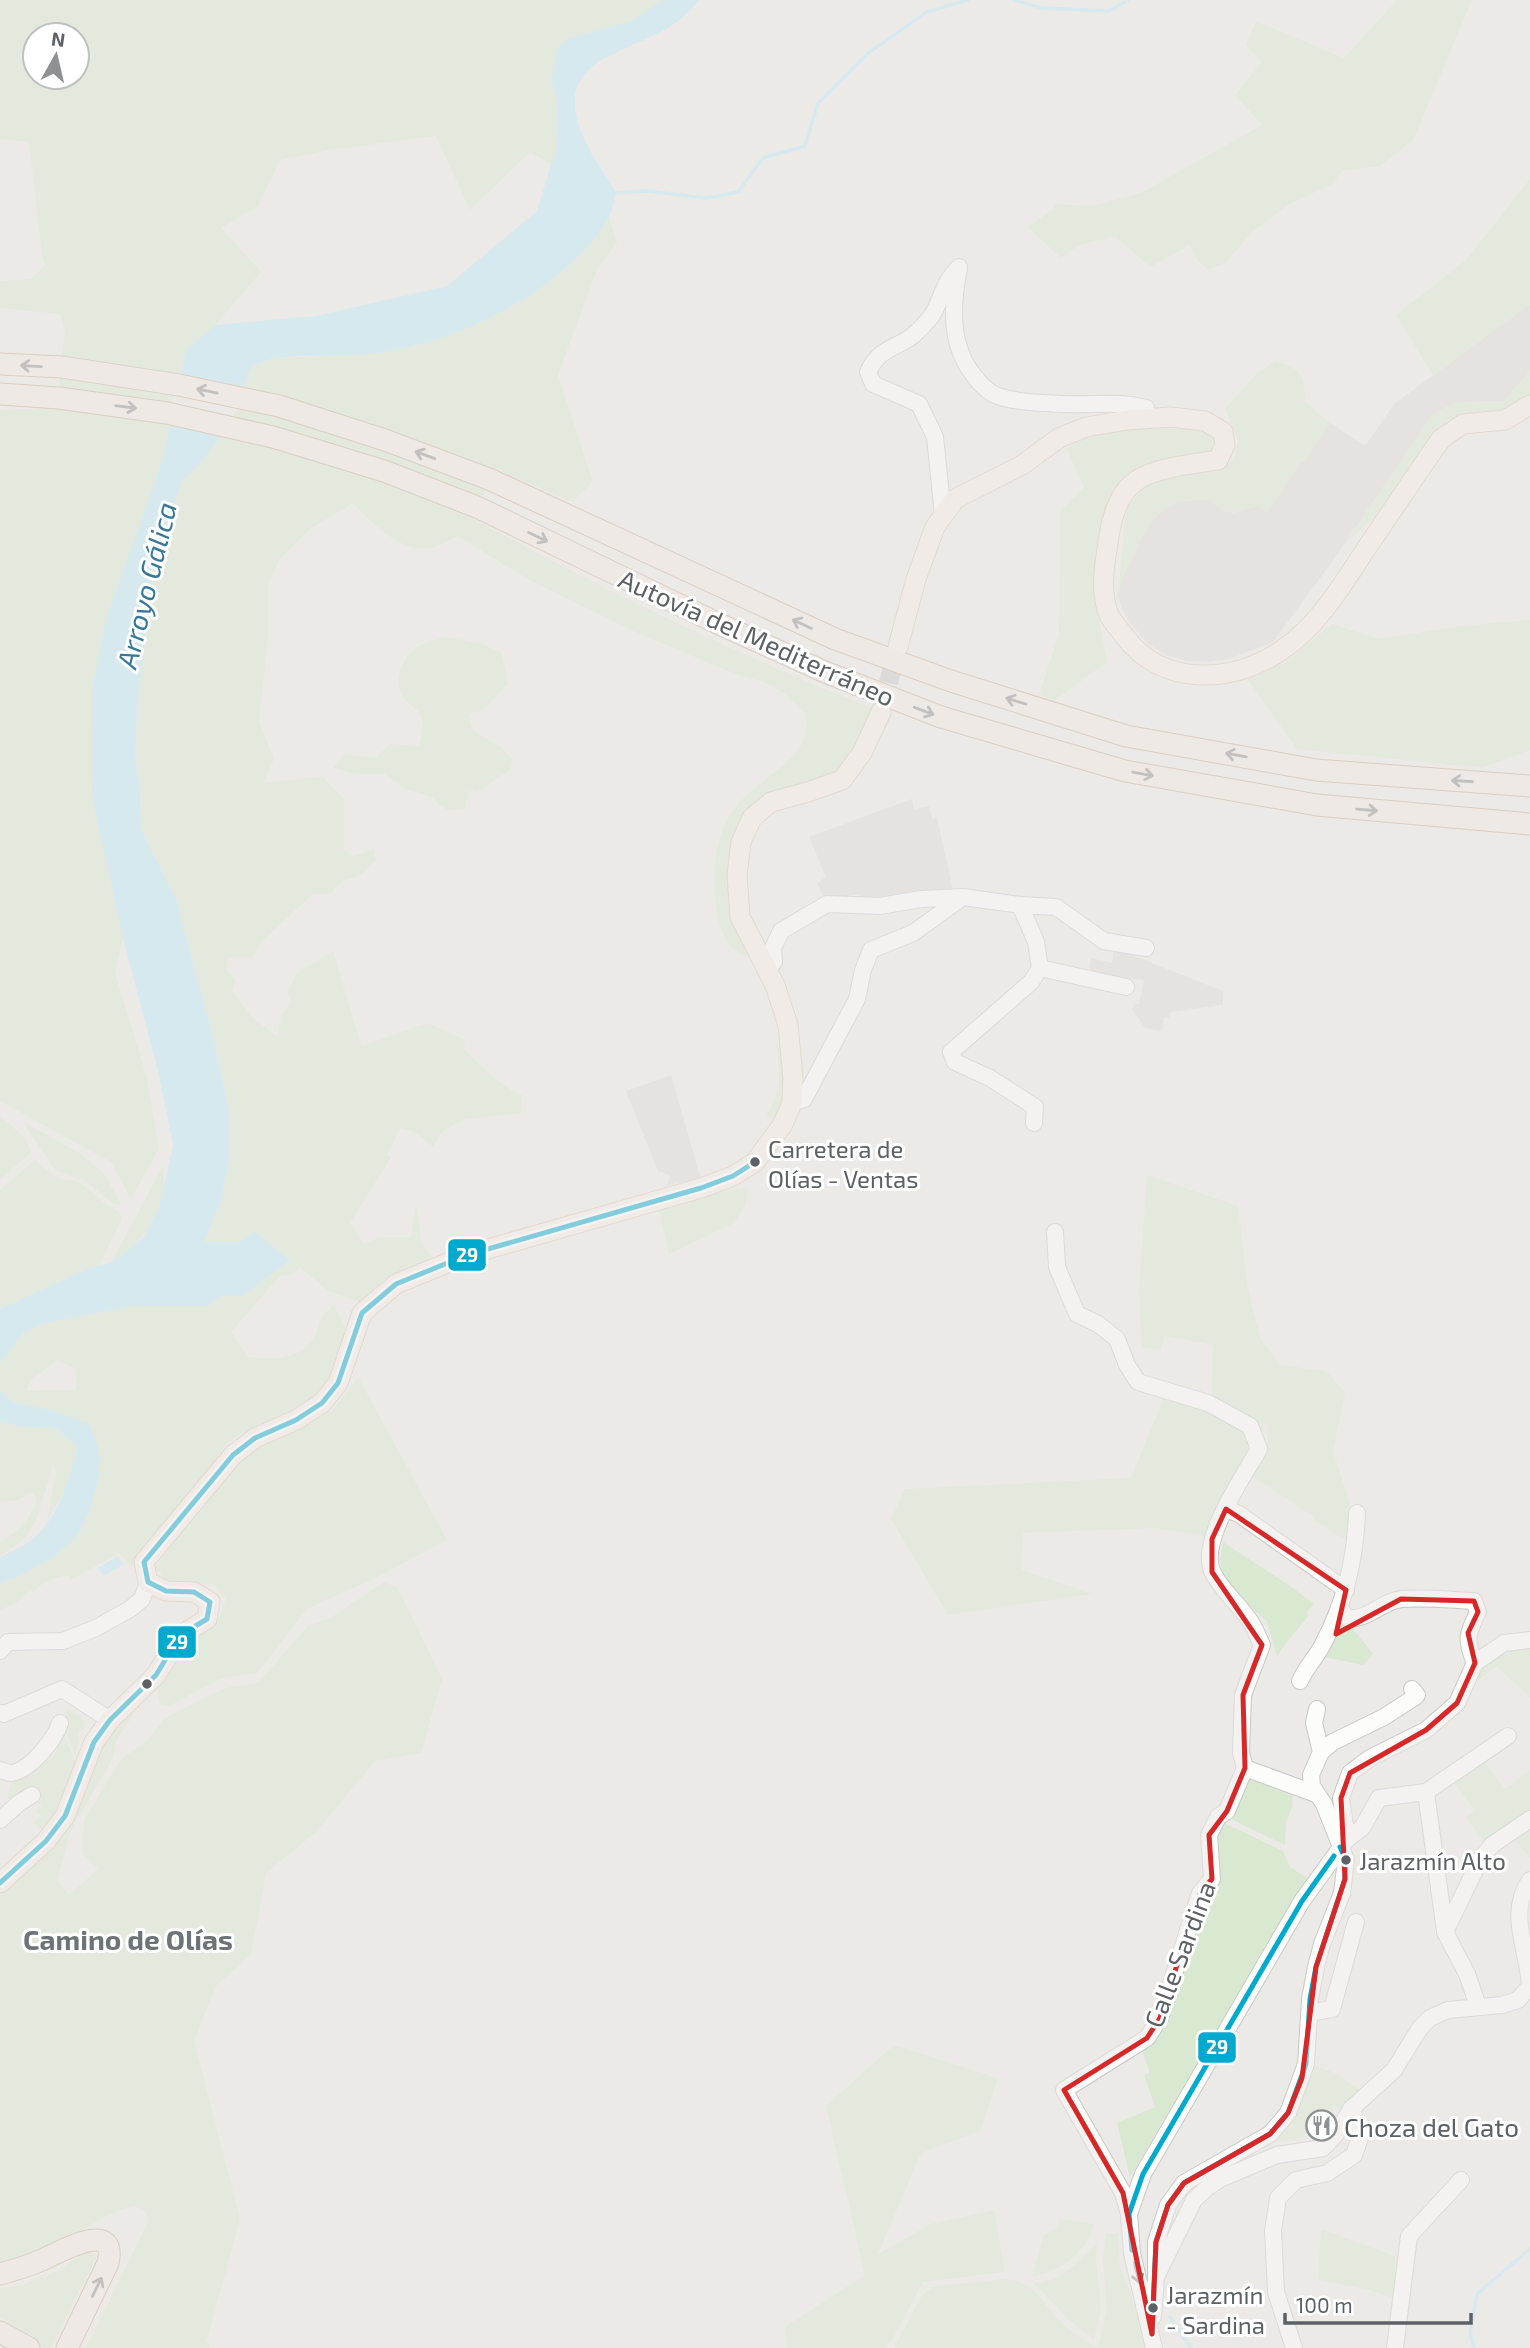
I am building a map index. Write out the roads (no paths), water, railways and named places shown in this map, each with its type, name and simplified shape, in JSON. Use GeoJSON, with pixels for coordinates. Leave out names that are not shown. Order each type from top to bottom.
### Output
{"type":"FeatureCollection","features":[{"type":"Feature","properties":{"kind":"highway","name":"Autovía del Mediterráneo"},"geometry":{"type":"LineString","coordinates":[[0,364],[62,367],[179,385],[279,406],[386,440],[489,479],[835,639],[951,681],[1126,736],[1316,770],[1530,786]]}},
{"type":"Feature","properties":{"kind":"highway","name":"Autovía del Mediterráneo"},"geometry":{"type":"LineString","coordinates":[[0,394],[59,398],[167,413],[272,437],[384,471],[477,507],[825,672],[941,717],[1125,771],[1317,805],[1530,824]]}},
{"type":"Feature","properties":{"kind":"highway"},"geometry":{"type":"LineString","coordinates":[[0,2274],[20,2269],[88,2240],[102,2241],[106,2245],[109,2251],[108,2263],[66,2348]]}},
{"type":"Feature","properties":{"kind":"highway"},"geometry":{"type":"LineString","coordinates":[[0,2332],[26,2346]]}},
{"type":"Feature","properties":{"kind":"main road"},"geometry":{"type":"LineString","coordinates":[[898,647],[916,579],[935,527],[955,499],[1022,465],[1059,438],[1086,427],[1170,417],[1205,421],[1223,432],[1225,445],[1218,460],[1163,470],[1136,481],[1122,495],[1112,515],[1103,586],[1110,616],[1136,652],[1168,670],[1206,675],[1250,666],[1281,651],[1310,627],[1441,439],[1463,424],[1505,420],[1530,405]]}},
{"type":"Feature","properties":{"kind":"main road"},"geometry":{"type":"LineString","coordinates":[[0,1883],[46,1841],[65,1816],[94,1742],[110,1720],[156,1675],[175,1643],[207,1619],[210,1602],[194,1592],[166,1591],[148,1582],[144,1562],[233,1455],[256,1438],[296,1420],[322,1403],[338,1383],[362,1313],[396,1284],[467,1255],[701,1188],[733,1176],[755,1162],[783,1124],[792,1102],[793,1078],[788,1025],[775,985],[740,917],[737,875],[741,842],[752,818],[771,802],[842,780],[862,752],[881,712]]}},
{"type":"Feature","properties":{"kind":"street"},"geometry":{"type":"LineString","coordinates":[[943,515],[935,437],[919,404],[873,384],[868,372],[873,360],[922,327],[934,313],[948,276],[959,267],[955,288],[956,346],[963,363],[980,383],[994,394],[1014,400],[1063,404],[1132,404],[1146,408],[1148,419]]}},
{"type":"Feature","properties":{"kind":"street"},"geometry":{"type":"LineString","coordinates":[[792,1102],[804,1098],[857,999],[863,970],[871,950],[913,933],[963,897]]}},
{"type":"Feature","properties":{"kind":"street"},"geometry":{"type":"LineString","coordinates":[[766,967],[774,962],[774,948],[781,932],[827,904],[880,906],[921,899],[963,897],[1056,907],[1104,941],[1146,948]]}},
{"type":"Feature","properties":{"kind":"street"},"geometry":{"type":"LineString","coordinates":[[1020,905],[1036,942],[1040,968],[1031,982],[951,1052],[955,1062],[990,1078],[1035,1107],[1034,1123]]}},
{"type":"Feature","properties":{"kind":"street"},"geometry":{"type":"LineString","coordinates":[[1040,968],[1126,987]]}},
{"type":"Feature","properties":{"kind":"street"},"geometry":{"type":"LineString","coordinates":[[1055,1232],[1057,1267],[1077,1314],[1098,1324],[1117,1339],[1127,1365],[1138,1382],[1208,1403],[1250,1426],[1259,1449],[1226,1509],[1209,1551],[1212,1572],[1251,1622],[1262,1645],[1243,1695],[1241,1753],[1245,1768],[1316,1794]]}},
{"type":"Feature","properties":{"kind":"street"},"geometry":{"type":"LineString","coordinates":[[1226,1509],[1239,1514],[1346,1590]]}},
{"type":"Feature","properties":{"kind":"street"},"geometry":{"type":"LineString","coordinates":[[1300,1681],[1325,1641],[1346,1590],[1356,1543],[1357,1513]]}},
{"type":"Feature","properties":{"kind":"street"},"geometry":{"type":"LineString","coordinates":[[0,1651],[8,1642],[63,1641],[96,1628],[142,1599],[148,1582]]}},
{"type":"Feature","properties":{"kind":"street"},"geometry":{"type":"LineString","coordinates":[[1339,1607],[1346,1618],[1355,1619],[1401,1599],[1474,1601],[1478,1612],[1468,1633],[1468,1647],[1475,1663]]}},
{"type":"Feature","properties":{"kind":"street"},"geometry":{"type":"LineString","coordinates":[[1153,2341],[1156,2242],[1168,2205],[1184,2183],[1270,2134],[1288,2113],[1306,2064],[1316,1967],[1345,1879],[1341,1798],[1350,1773],[1370,1758],[1426,1730],[1457,1703],[1475,1663],[1504,1643],[1530,1640]]}},
{"type":"Feature","properties":{"kind":"street"},"geometry":{"type":"LineString","coordinates":[[0,1713],[4,1714],[62,1689],[110,1720]]}},
{"type":"Feature","properties":{"kind":"street"},"geometry":{"type":"LineString","coordinates":[[1343,1843],[1324,1804],[1311,1786],[1311,1774],[1321,1752],[1333,1742],[1384,1717],[1415,1697],[1417,1695],[1412,1689]]}},
{"type":"Feature","properties":{"kind":"street"},"geometry":{"type":"LineString","coordinates":[[1317,1709],[1314,1723],[1321,1752]]}},
{"type":"Feature","properties":{"kind":"street"},"geometry":{"type":"LineString","coordinates":[[0,1770],[12,1773],[30,1764],[57,1734],[60,1723]]}},
{"type":"Feature","properties":{"kind":"street"},"geometry":{"type":"LineString","coordinates":[[1153,2341],[1132,2253],[1129,2214],[1149,2162],[1302,1901],[1343,1843],[1362,1828],[1379,1798],[1426,1792],[1508,1736]]}},
{"type":"Feature","properties":{"kind":"street","name":"Calle Sardina"},"geometry":{"type":"LineString","coordinates":[[1129,2214],[1123,2193],[1064,2090],[1147,2039],[1160,2018],[1199,1893],[1212,1879],[1209,1835],[1218,1816],[1227,1811],[1245,1768]]}},
{"type":"Feature","properties":{"kind":"street"},"geometry":{"type":"LineString","coordinates":[[1426,1792],[1445,1932],[1467,1974],[1478,2006]]}},
{"type":"Feature","properties":{"kind":"street"},"geometry":{"type":"LineString","coordinates":[[0,1820],[32,1795]]}},
{"type":"Feature","properties":{"kind":"street"},"geometry":{"type":"LineString","coordinates":[[1445,1932],[1481,1858],[1492,1845],[1530,1819]]}},
{"type":"Feature","properties":{"kind":"street"},"geometry":{"type":"LineString","coordinates":[[1156,2277],[1194,2200],[1208,2187],[1220,2179],[1277,2155],[1323,2148],[1336,2134],[1351,2109],[1394,2070],[1420,2028],[1430,2018],[1448,2010],[1502,2005],[1518,2000],[1530,1986],[1530,1970],[1521,1941],[1518,1918],[1521,1895],[1530,1880]]}},
{"type":"Feature","properties":{"kind":"street"},"geometry":{"type":"LineString","coordinates":[[1310,2013],[1332,2009],[1356,1922]]}},
{"type":"Feature","properties":{"kind":"street"},"geometry":{"type":"LineString","coordinates":[[1294,2348],[1276,2292],[1273,2231],[1278,2198],[1296,2180],[1327,2172],[1354,2155],[1361,2135],[1351,2109]]}},
{"type":"Feature","properties":{"kind":"street"},"geometry":{"type":"LineString","coordinates":[[1395,2348],[1409,2236],[1461,2180]]}},
{"type":"Feature","properties":{"kind":"water","name":"Arroyo Gálica"},"geometry":{"type":"Polygon","coordinates":[[[663,0],[699,0],[680,20],[588,70],[577,88],[576,113],[588,147],[616,193],[608,219],[564,270],[503,311],[435,340],[368,354],[288,357],[271,359],[252,366],[219,439],[183,480],[155,548],[138,700],[135,756],[140,789],[141,830],[176,899],[229,1108],[229,1160],[221,1201],[204,1242],[239,1242],[254,1232],[290,1260],[242,1296],[222,1295],[208,1306],[133,1306],[45,1323],[23,1333],[0,1363],[0,1309],[87,1269],[106,1264],[143,1238],[159,1208],[173,1145],[158,1071],[123,938],[92,797],[91,694],[106,619],[162,461],[186,350],[215,325],[316,316],[447,286],[537,211],[556,148],[557,108],[552,78],[557,49],[569,38],[632,21],[663,0]]]}},
{"type":"Feature","properties":{"kind":"water"},"geometry":{"type":"Polygon","coordinates":[[[0,1391],[12,1402],[55,1411],[89,1424],[98,1447],[100,1463],[97,1486],[89,1511],[75,1538],[40,1565],[0,1583],[0,1557],[29,1542],[48,1523],[61,1498],[78,1446],[55,1428],[22,1427],[0,1421],[0,1391]]]}},
{"type":"Feature","properties":{"kind":"water"},"geometry":{"type":"Polygon","coordinates":[[[118,1556],[123,1565],[103,1576],[98,1568],[118,1556]]]}},
{"type":"Feature","properties":{"kind":"waterway"},"geometry":{"type":"LineString","coordinates":[[612,193],[647,191],[707,198],[738,192],[763,158],[805,146],[818,103],[868,53],[927,12],[968,0]]}},
{"type":"Feature","properties":{"kind":"waterway"},"geometry":{"type":"LineString","coordinates":[[1014,0],[1042,8],[1109,11],[1128,0]]}},
{"type":"Feature","properties":{"kind":"waterway"},"geometry":{"type":"LineString","coordinates":[[1474,2348],[1470,2334],[1477,2294],[1530,2249]]}},
{"type":"Feature","properties":{"kind":"waterway"},"geometry":{"type":"LineString","coordinates":[[1170,2317],[1191,2348]]}},
{"type":"Feature","properties":{"kind":"tunnel"},"geometry":{"type":"LineString","coordinates":[[881,711],[898,647]]}},
{"type":"Feature","properties":{"kind":"place","name":"Carretera de Olías - Ventas"},"geometry":{"type":"Point","coordinates":[755,1162]}},
{"type":"Feature","properties":{"kind":"place","name":"Jarazmín Alto"},"geometry":{"type":"Point","coordinates":[1346,1860]}},
{"type":"Feature","properties":{"kind":"place","name":"Choza del Gato"},"geometry":{"type":"Point","coordinates":[1321,2126]}},
{"type":"Feature","properties":{"kind":"place","name":"Jarazmín - Sardina"},"geometry":{"type":"Point","coordinates":[1153,2308]}},
{"type":"Feature","properties":{"kind":"district","name":"Camino de Olías"},"geometry":{"type":"Point","coordinates":[128,1939]}}]}
